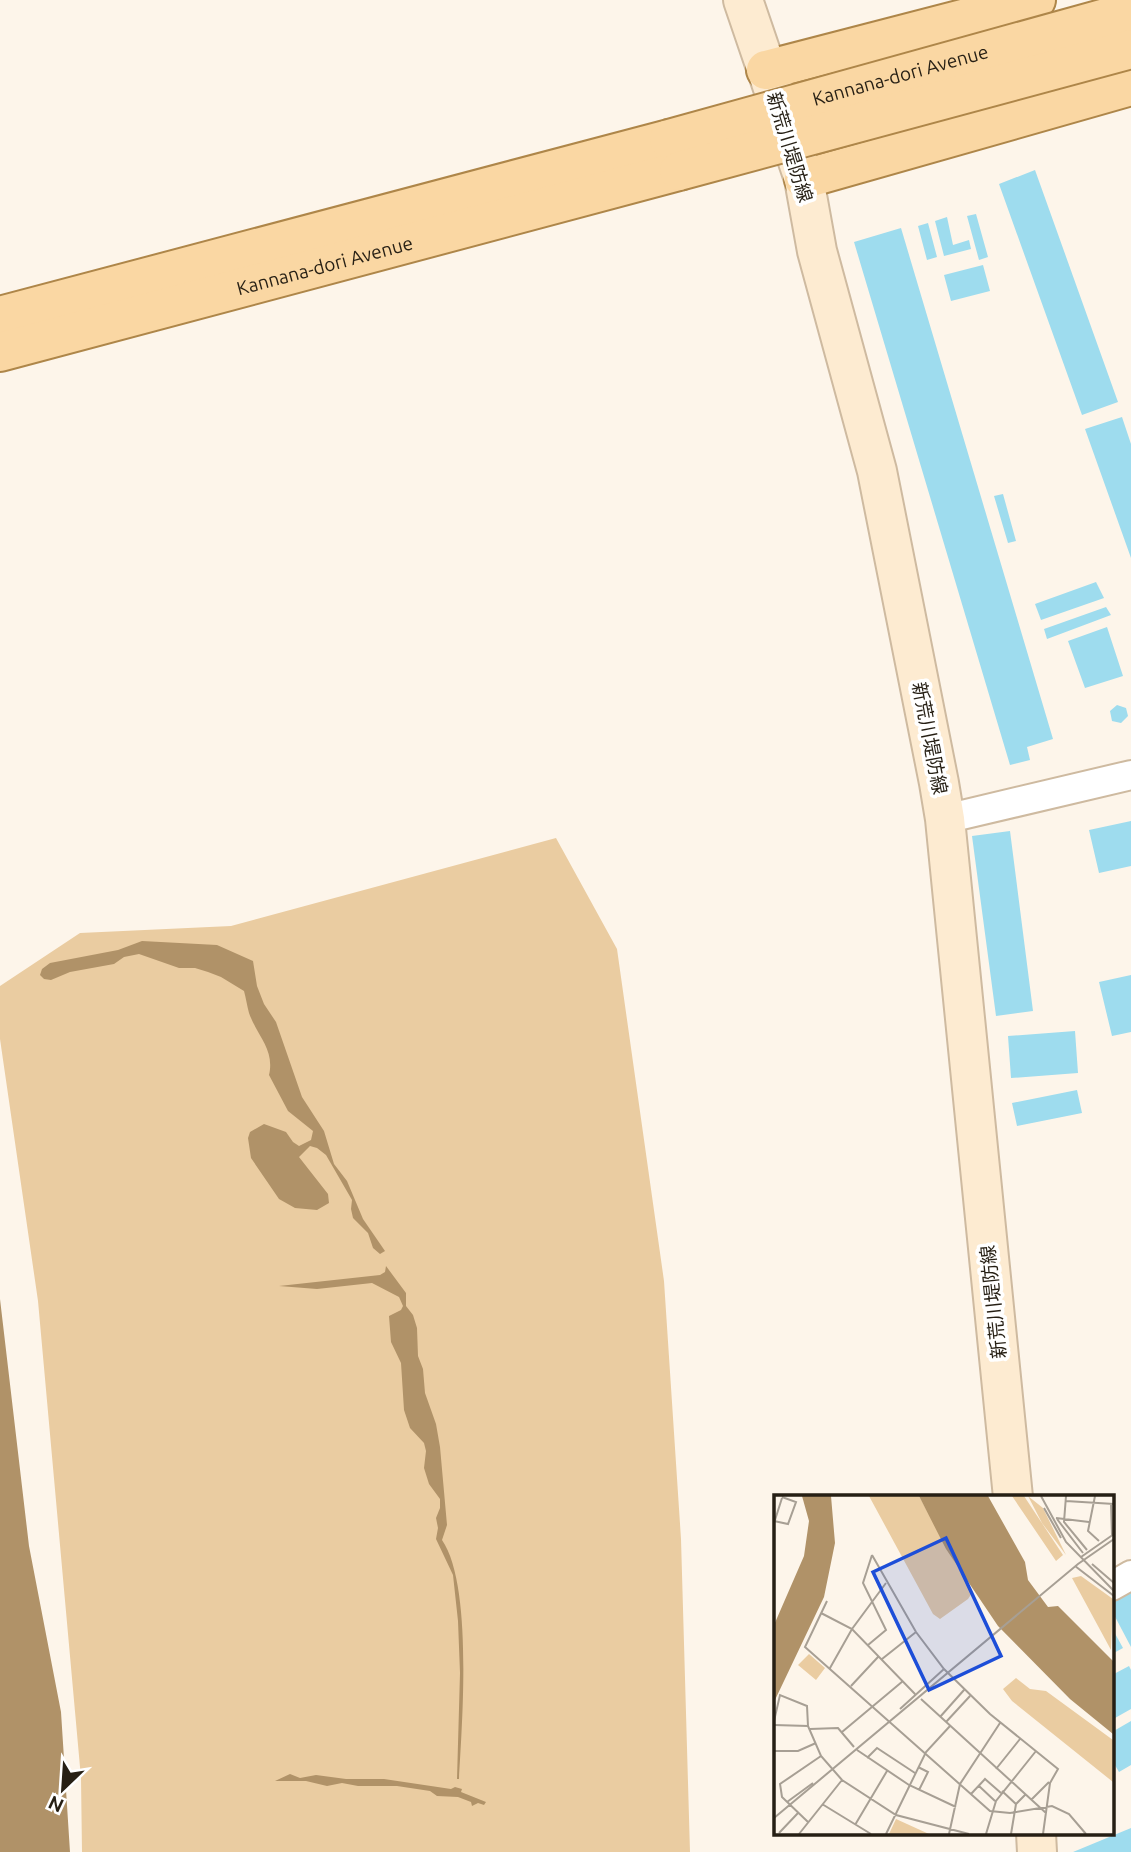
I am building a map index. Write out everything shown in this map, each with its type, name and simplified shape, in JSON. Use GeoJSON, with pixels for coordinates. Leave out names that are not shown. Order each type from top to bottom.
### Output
{"type":"FeatureCollection","features":[{"type":"Feature","properties":{"kind":"main road"},"geometry":{"type":"LineString","coordinates":[[766,70],[1036,0]]}},
{"type":"Feature","properties":{"kind":"main road","name":"Kannana-dori Avenue"},"geometry":{"type":"LineString","coordinates":[[0,352],[659,159],[1131,11]]}},
{"type":"Feature","properties":{"kind":"main road","name":"Kannana-dori Avenue"},"geometry":{"type":"LineString","coordinates":[[0,316],[1131,49]]}},
{"type":"Feature","properties":{"kind":"main road"},"geometry":{"type":"LineString","coordinates":[[804,179],[1131,86]]}},
{"type":"Feature","properties":{"kind":"street","name":"新荒川堤防線"},"geometry":{"type":"LineString","coordinates":[[743,0],[804,179],[817,251],[877,471],[945,818],[1013,1495]]}},
{"type":"Feature","properties":{"kind":"street"},"geometry":{"type":"LineString","coordinates":[[945,818],[1131,775]]}},
{"type":"Feature","properties":{"kind":"street"},"geometry":{"type":"LineString","coordinates":[[1114,1585],[1131,1575]]}},
{"type":"Feature","properties":{"kind":"street"},"geometry":{"type":"LineString","coordinates":[[1036,1834],[1037,1852]]}},
{"type":"Feature","properties":{"kind":"shaded area"},"geometry":{"type":"Polygon","coordinates":[[[556,838],[617,949],[664,1281],[681,1539],[690,1852],[82,1852],[81,1778],[38,1301],[0,1039],[0,986],[80,933],[231,926],[556,838]]]}},
{"type":"Feature","properties":{"kind":"shaded area"},"geometry":{"type":"Polygon","coordinates":[[[142,941],[217,945],[253,961],[257,986],[264,1004],[276,1022],[302,1097],[324,1131],[334,1164],[347,1181],[363,1219],[385,1251],[380,1254],[373,1248],[368,1233],[353,1218],[352,1200],[326,1155],[317,1148],[310,1146],[299,1157],[328,1194],[329,1203],[317,1210],[295,1208],[279,1199],[251,1158],[248,1138],[250,1132],[264,1124],[286,1132],[299,1146],[311,1140],[313,1131],[288,1111],[269,1075],[270,1058],[252,1021],[244,991],[208,972],[195,968],[179,968],[139,954],[124,957],[114,964],[70,972],[51,980],[40,975],[42,969],[50,963],[118,950],[142,941]]]}},
{"type":"Feature","properties":{"kind":"shaded area"},"geometry":{"type":"Polygon","coordinates":[[[386,1266],[406,1293],[406,1306],[413,1315],[417,1328],[418,1356],[423,1369],[425,1393],[436,1424],[440,1447],[447,1525],[442,1540],[452,1561],[462,1621],[463,1691],[459,1779],[460,1673],[453,1575],[436,1539],[440,1499],[429,1484],[424,1468],[424,1443],[410,1428],[404,1410],[401,1363],[391,1342],[389,1316],[403,1306],[399,1297],[372,1283],[317,1289],[279,1286],[380,1275],[385,1272],[386,1266]]]}},
{"type":"Feature","properties":{"kind":"shaded area"},"geometry":{"type":"Polygon","coordinates":[[[0,1299],[29,1546],[61,1712],[70,1852],[0,1852],[0,1299]]]}},
{"type":"Feature","properties":{"kind":"shaded area"},"geometry":{"type":"Polygon","coordinates":[[[290,1774],[300,1778],[316,1775],[346,1779],[384,1779],[451,1789],[455,1787],[486,1802],[484,1805],[478,1803],[472,1806],[471,1802],[458,1797],[437,1796],[430,1791],[397,1786],[358,1786],[342,1783],[327,1786],[306,1781],[275,1781],[290,1774]]]}},
{"type":"Feature","properties":{"kind":"building"},"geometry":{"type":"Polygon","coordinates":[[[1035,170],[1118,402],[1082,415],[999,184],[1035,170]]]}},
{"type":"Feature","properties":{"kind":"building"},"geometry":{"type":"Polygon","coordinates":[[[976,214],[988,257],[979,260],[967,216],[976,214]]]}},
{"type":"Feature","properties":{"kind":"building"},"geometry":{"type":"Polygon","coordinates":[[[947,217],[953,245],[969,240],[971,249],[944,256],[935,221],[947,217]]]}},
{"type":"Feature","properties":{"kind":"building"},"geometry":{"type":"Polygon","coordinates":[[[928,223],[937,257],[927,260],[918,226],[928,223]]]}},
{"type":"Feature","properties":{"kind":"building"},"geometry":{"type":"Polygon","coordinates":[[[901,228],[1053,739],[1027,747],[1030,760],[1010,765],[854,242],[901,228]]]}},
{"type":"Feature","properties":{"kind":"building"},"geometry":{"type":"Polygon","coordinates":[[[983,265],[990,291],[951,301],[944,275],[983,265]]]}},
{"type":"Feature","properties":{"kind":"building"},"geometry":{"type":"Polygon","coordinates":[[[1122,417],[1131,444],[1131,558],[1085,429],[1122,417]]]}},
{"type":"Feature","properties":{"kind":"building"},"geometry":{"type":"Polygon","coordinates":[[[1003,494],[1016,541],[1008,543],[994,496],[1003,494]]]}},
{"type":"Feature","properties":{"kind":"building"},"geometry":{"type":"Polygon","coordinates":[[[1096,582],[1104,598],[1041,620],[1035,604],[1096,582]]]}},
{"type":"Feature","properties":{"kind":"building"},"geometry":{"type":"Polygon","coordinates":[[[1106,607],[1111,615],[1047,639],[1044,629],[1106,607]]]}},
{"type":"Feature","properties":{"kind":"building"},"geometry":{"type":"Polygon","coordinates":[[[1107,627],[1123,676],[1085,688],[1068,641],[1107,627]]]}},
{"type":"Feature","properties":{"kind":"building"},"geometry":{"type":"Polygon","coordinates":[[[1117,705],[1126,708],[1128,716],[1121,723],[1112,721],[1110,711],[1117,705]]]}},
{"type":"Feature","properties":{"kind":"building"},"geometry":{"type":"Polygon","coordinates":[[[1131,821],[1131,866],[1099,873],[1089,830],[1131,821]]]}},
{"type":"Feature","properties":{"kind":"building"},"geometry":{"type":"Polygon","coordinates":[[[1010,831],[1033,1011],[996,1016],[972,836],[1010,831]]]}},
{"type":"Feature","properties":{"kind":"building"},"geometry":{"type":"Polygon","coordinates":[[[1131,975],[1131,1032],[1112,1036],[1099,982],[1131,975]]]}},
{"type":"Feature","properties":{"kind":"building"},"geometry":{"type":"Polygon","coordinates":[[[1075,1031],[1078,1073],[1011,1078],[1008,1036],[1075,1031]]]}},
{"type":"Feature","properties":{"kind":"building"},"geometry":{"type":"Polygon","coordinates":[[[1077,1090],[1082,1113],[1017,1126],[1012,1103],[1077,1090]]]}},
{"type":"Feature","properties":{"kind":"building"},"geometry":{"type":"Polygon","coordinates":[[[1131,1588],[1131,1647],[1114,1615],[1114,1597],[1131,1588]]]}},
{"type":"Feature","properties":{"kind":"building"},"geometry":{"type":"Polygon","coordinates":[[[1114,1632],[1123,1648],[1114,1653],[1114,1632]]]}},
{"type":"Feature","properties":{"kind":"building"},"geometry":{"type":"Polygon","coordinates":[[[1129,1666],[1131,1670],[1131,1709],[1115,1718],[1114,1716],[1114,1674],[1129,1666]]]}},
{"type":"Feature","properties":{"kind":"building"},"geometry":{"type":"Polygon","coordinates":[[[1131,1721],[1131,1765],[1119,1772],[1114,1763],[1114,1731],[1131,1721]]]}},
{"type":"Feature","properties":{"kind":"building"},"geometry":{"type":"Polygon","coordinates":[[[1131,1828],[1131,1852],[1073,1852],[1131,1828]]]}}]}
